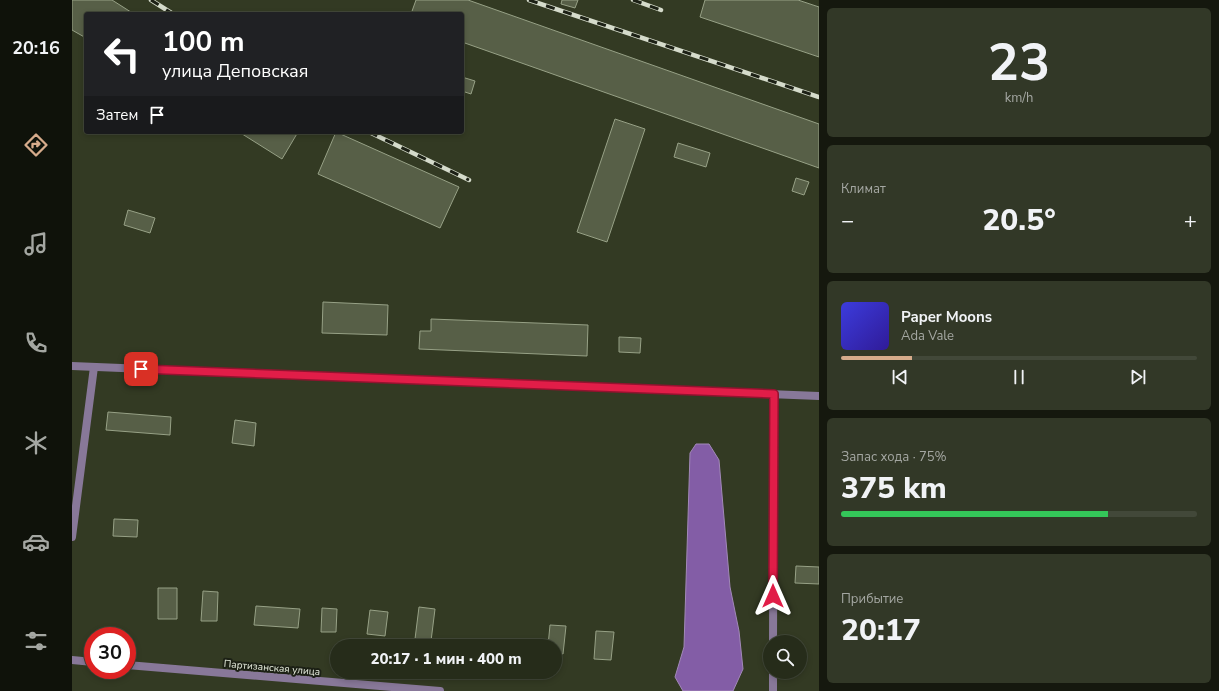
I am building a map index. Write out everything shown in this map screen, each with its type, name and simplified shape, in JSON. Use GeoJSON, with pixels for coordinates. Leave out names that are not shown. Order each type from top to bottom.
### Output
{"type":"FeatureCollection","features":[{"type":"Feature","properties":{"kind":"street"},"geometry":{"type":"LineString","coordinates":[[72,366],[819,396]]}},
{"type":"Feature","properties":{"kind":"street"},"geometry":{"type":"LineString","coordinates":[[72,537],[94,367]]}},
{"type":"Feature","properties":{"kind":"street"},"geometry":{"type":"LineString","coordinates":[[773,635],[774,394]]}},
{"type":"Feature","properties":{"kind":"street"},"geometry":{"type":"LineString","coordinates":[[72,660],[84,661]]}},
{"type":"Feature","properties":{"kind":"street","name":"Партизанская улица"},"geometry":{"type":"LineString","coordinates":[[136,666],[440,691]]}},
{"type":"Feature","properties":{"kind":"street"},"geometry":{"type":"LineString","coordinates":[[773,679],[773,691]]}},
{"type":"Feature","properties":{"kind":"shaded area"},"geometry":{"type":"Polygon","coordinates":[[[696,444],[709,444],[719,460],[730,587],[739,631],[743,669],[733,691],[683,691],[675,677],[684,647],[690,453],[696,444]]]}},
{"type":"Feature","properties":{"kind":"building"},"geometry":{"type":"Polygon","coordinates":[[[72,0],[112,0],[131,12],[84,12],[84,37],[72,30],[72,0]]]}},
{"type":"Feature","properties":{"kind":"building"},"geometry":{"type":"Polygon","coordinates":[[[416,0],[468,0],[819,124],[819,168],[464,43],[464,12],[412,12],[416,0]]]}},
{"type":"Feature","properties":{"kind":"building"},"geometry":{"type":"Polygon","coordinates":[[[562,0],[578,0],[575,8],[561,4],[562,0]]]}},
{"type":"Feature","properties":{"kind":"building"},"geometry":{"type":"Polygon","coordinates":[[[705,0],[798,0],[819,7],[819,57],[700,17],[705,0]]]}},
{"type":"Feature","properties":{"kind":"building"},"geometry":{"type":"Polygon","coordinates":[[[464,78],[475,81],[471,94],[464,92],[464,78]]]}},
{"type":"Feature","properties":{"kind":"building"},"geometry":{"type":"Polygon","coordinates":[[[615,119],[645,129],[607,242],[577,232],[615,119]]]}},
{"type":"Feature","properties":{"kind":"building"},"geometry":{"type":"Polygon","coordinates":[[[242,134],[297,134],[282,159],[242,134]]]}},
{"type":"Feature","properties":{"kind":"building"},"geometry":{"type":"Polygon","coordinates":[[[335,134],[340,134],[459,187],[440,228],[318,174],[335,134]]]}},
{"type":"Feature","properties":{"kind":"building"},"geometry":{"type":"Polygon","coordinates":[[[678,143],[710,153],[706,167],[674,157],[678,143]]]}},
{"type":"Feature","properties":{"kind":"building"},"geometry":{"type":"Polygon","coordinates":[[[796,178],[809,182],[804,195],[792,191],[796,178]]]}},
{"type":"Feature","properties":{"kind":"building"},"geometry":{"type":"Polygon","coordinates":[[[128,210],[155,218],[150,233],[124,225],[128,210]]]}},
{"type":"Feature","properties":{"kind":"building"},"geometry":{"type":"Polygon","coordinates":[[[323,302],[388,305],[387,335],[322,333],[323,302]]]}},
{"type":"Feature","properties":{"kind":"building"},"geometry":{"type":"Polygon","coordinates":[[[431,319],[588,325],[587,356],[419,349],[420,331],[431,331],[431,319]]]}},
{"type":"Feature","properties":{"kind":"building"},"geometry":{"type":"Polygon","coordinates":[[[619,337],[641,338],[640,353],[619,352],[619,337]]]}},
{"type":"Feature","properties":{"kind":"building"},"geometry":{"type":"Polygon","coordinates":[[[108,412],[171,417],[170,435],[106,430],[108,412]]]}},
{"type":"Feature","properties":{"kind":"building"},"geometry":{"type":"Polygon","coordinates":[[[235,420],[256,423],[254,446],[232,443],[235,420]]]}},
{"type":"Feature","properties":{"kind":"building"},"geometry":{"type":"Polygon","coordinates":[[[114,519],[138,520],[137,537],[113,536],[114,519]]]}},
{"type":"Feature","properties":{"kind":"building"},"geometry":{"type":"Polygon","coordinates":[[[796,566],[819,567],[819,584],[795,583],[796,566]]]}},
{"type":"Feature","properties":{"kind":"building"},"geometry":{"type":"Polygon","coordinates":[[[158,588],[177,588],[177,619],[158,619],[158,588]]]}},
{"type":"Feature","properties":{"kind":"building"},"geometry":{"type":"Polygon","coordinates":[[[203,591],[218,592],[217,621],[201,621],[203,591]]]}},
{"type":"Feature","properties":{"kind":"building"},"geometry":{"type":"Polygon","coordinates":[[[256,606],[300,609],[298,628],[254,625],[256,606]]]}},
{"type":"Feature","properties":{"kind":"building"},"geometry":{"type":"Polygon","coordinates":[[[419,607],[435,609],[431,639],[415,639],[419,607]]]}},
{"type":"Feature","properties":{"kind":"building"},"geometry":{"type":"Polygon","coordinates":[[[322,608],[337,609],[336,632],[321,632],[322,608]]]}},
{"type":"Feature","properties":{"kind":"building"},"geometry":{"type":"Polygon","coordinates":[[[370,610],[388,612],[385,636],[367,634],[370,610]]]}},
{"type":"Feature","properties":{"kind":"building"},"geometry":{"type":"Polygon","coordinates":[[[550,625],[566,626],[563,654],[562,639],[549,639],[550,625]]]}},
{"type":"Feature","properties":{"kind":"building"},"geometry":{"type":"Polygon","coordinates":[[[596,631],[614,632],[611,660],[594,659],[596,631]]]}},
{"type":"Feature","properties":{"kind":"railway"},"geometry":{"type":"LineString","coordinates":[[151,0],[170,12]]}},
{"type":"Feature","properties":{"kind":"railway"},"geometry":{"type":"LineString","coordinates":[[529,0],[819,97]]}},
{"type":"Feature","properties":{"kind":"railway"},"geometry":{"type":"LineString","coordinates":[[633,0],[661,10]]}},
{"type":"Feature","properties":{"kind":"railway"},"geometry":{"type":"LineString","coordinates":[[373,134],[469,180]]}},
{"type":"Feature","properties":{"kind":"route"},"geometry":{"type":"LineString","coordinates":[[141,369],[774,394],[773,596]]}}]}
